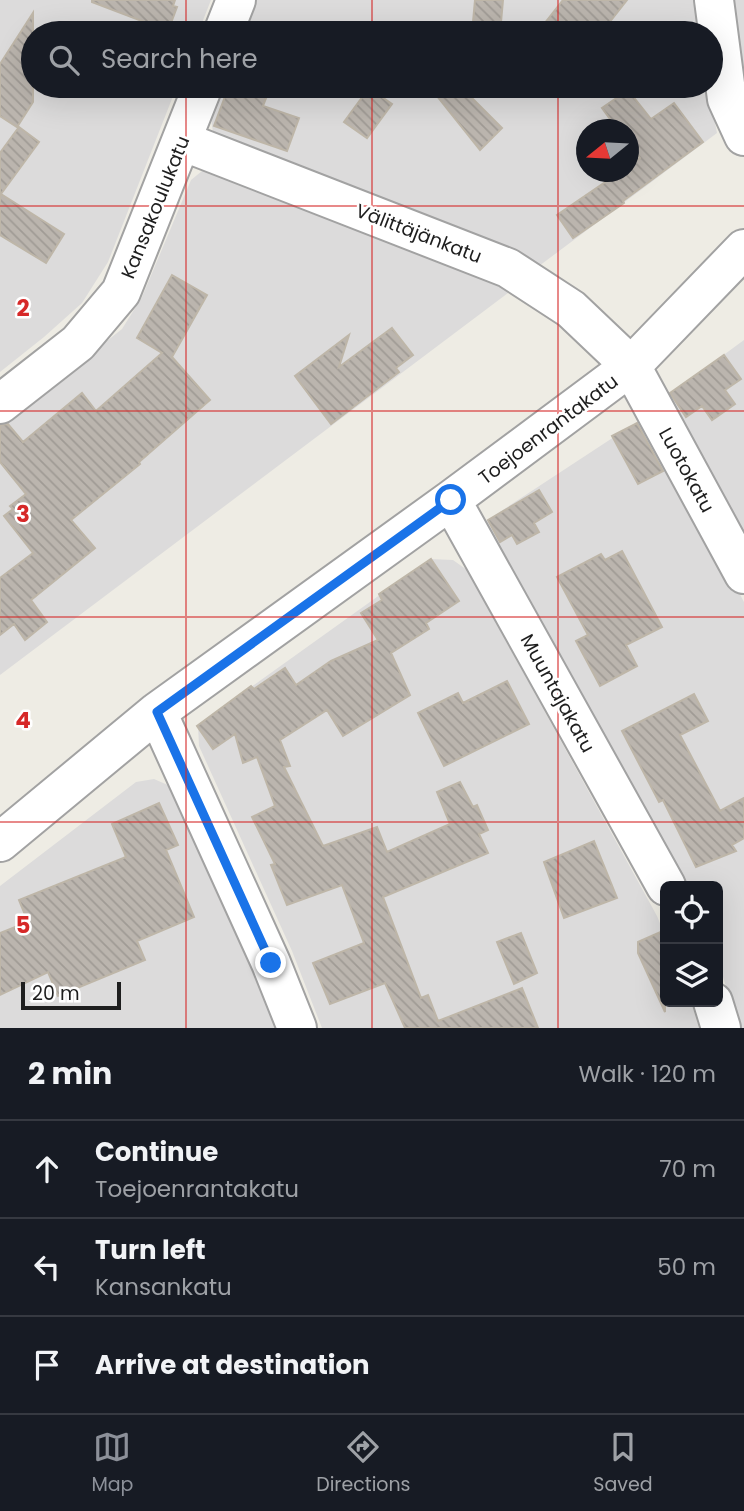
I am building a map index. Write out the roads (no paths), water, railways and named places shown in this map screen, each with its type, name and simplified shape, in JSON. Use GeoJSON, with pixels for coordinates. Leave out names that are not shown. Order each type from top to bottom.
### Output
{"type":"FeatureCollection","features":[{"type":"Feature","properties":{"kind":"street"},"geometry":{"type":"LineString","coordinates":[[228,21],[236,0]]}},
{"type":"Feature","properties":{"kind":"street"},"geometry":{"type":"LineString","coordinates":[[715,0],[718,21]]}},
{"type":"Feature","properties":{"kind":"street"},"geometry":{"type":"LineString","coordinates":[[723,66],[727,99],[744,136]]}},
{"type":"Feature","properties":{"kind":"street","name":"Kansakoulukatu"},"geometry":{"type":"LineString","coordinates":[[0,404],[78,343],[121,292],[198,98]]}},
{"type":"Feature","properties":{"kind":"street","name":"Välittäjänkatu"},"geometry":{"type":"LineString","coordinates":[[182,141],[508,268],[571,309],[631,366]]}},
{"type":"Feature","properties":{"kind":"street","name":"Toejoenrantakatu"},"geometry":{"type":"LineString","coordinates":[[0,842],[157,712],[451,500],[631,366],[744,249]]}},
{"type":"Feature","properties":{"kind":"street","name":"Luotokatu"},"geometry":{"type":"LineString","coordinates":[[631,366],[744,575]]}},
{"type":"Feature","properties":{"kind":"street","name":"Muuntajakatu"},"geometry":{"type":"LineString","coordinates":[[451,500],[663,881]]}},
{"type":"Feature","properties":{"kind":"street"},"geometry":{"type":"LineString","coordinates":[[157,712],[271,963],[297,1028]]}},
{"type":"Feature","properties":{"kind":"street"},"geometry":{"type":"LineString","coordinates":[[715,1007],[721,1028]]}}]}
